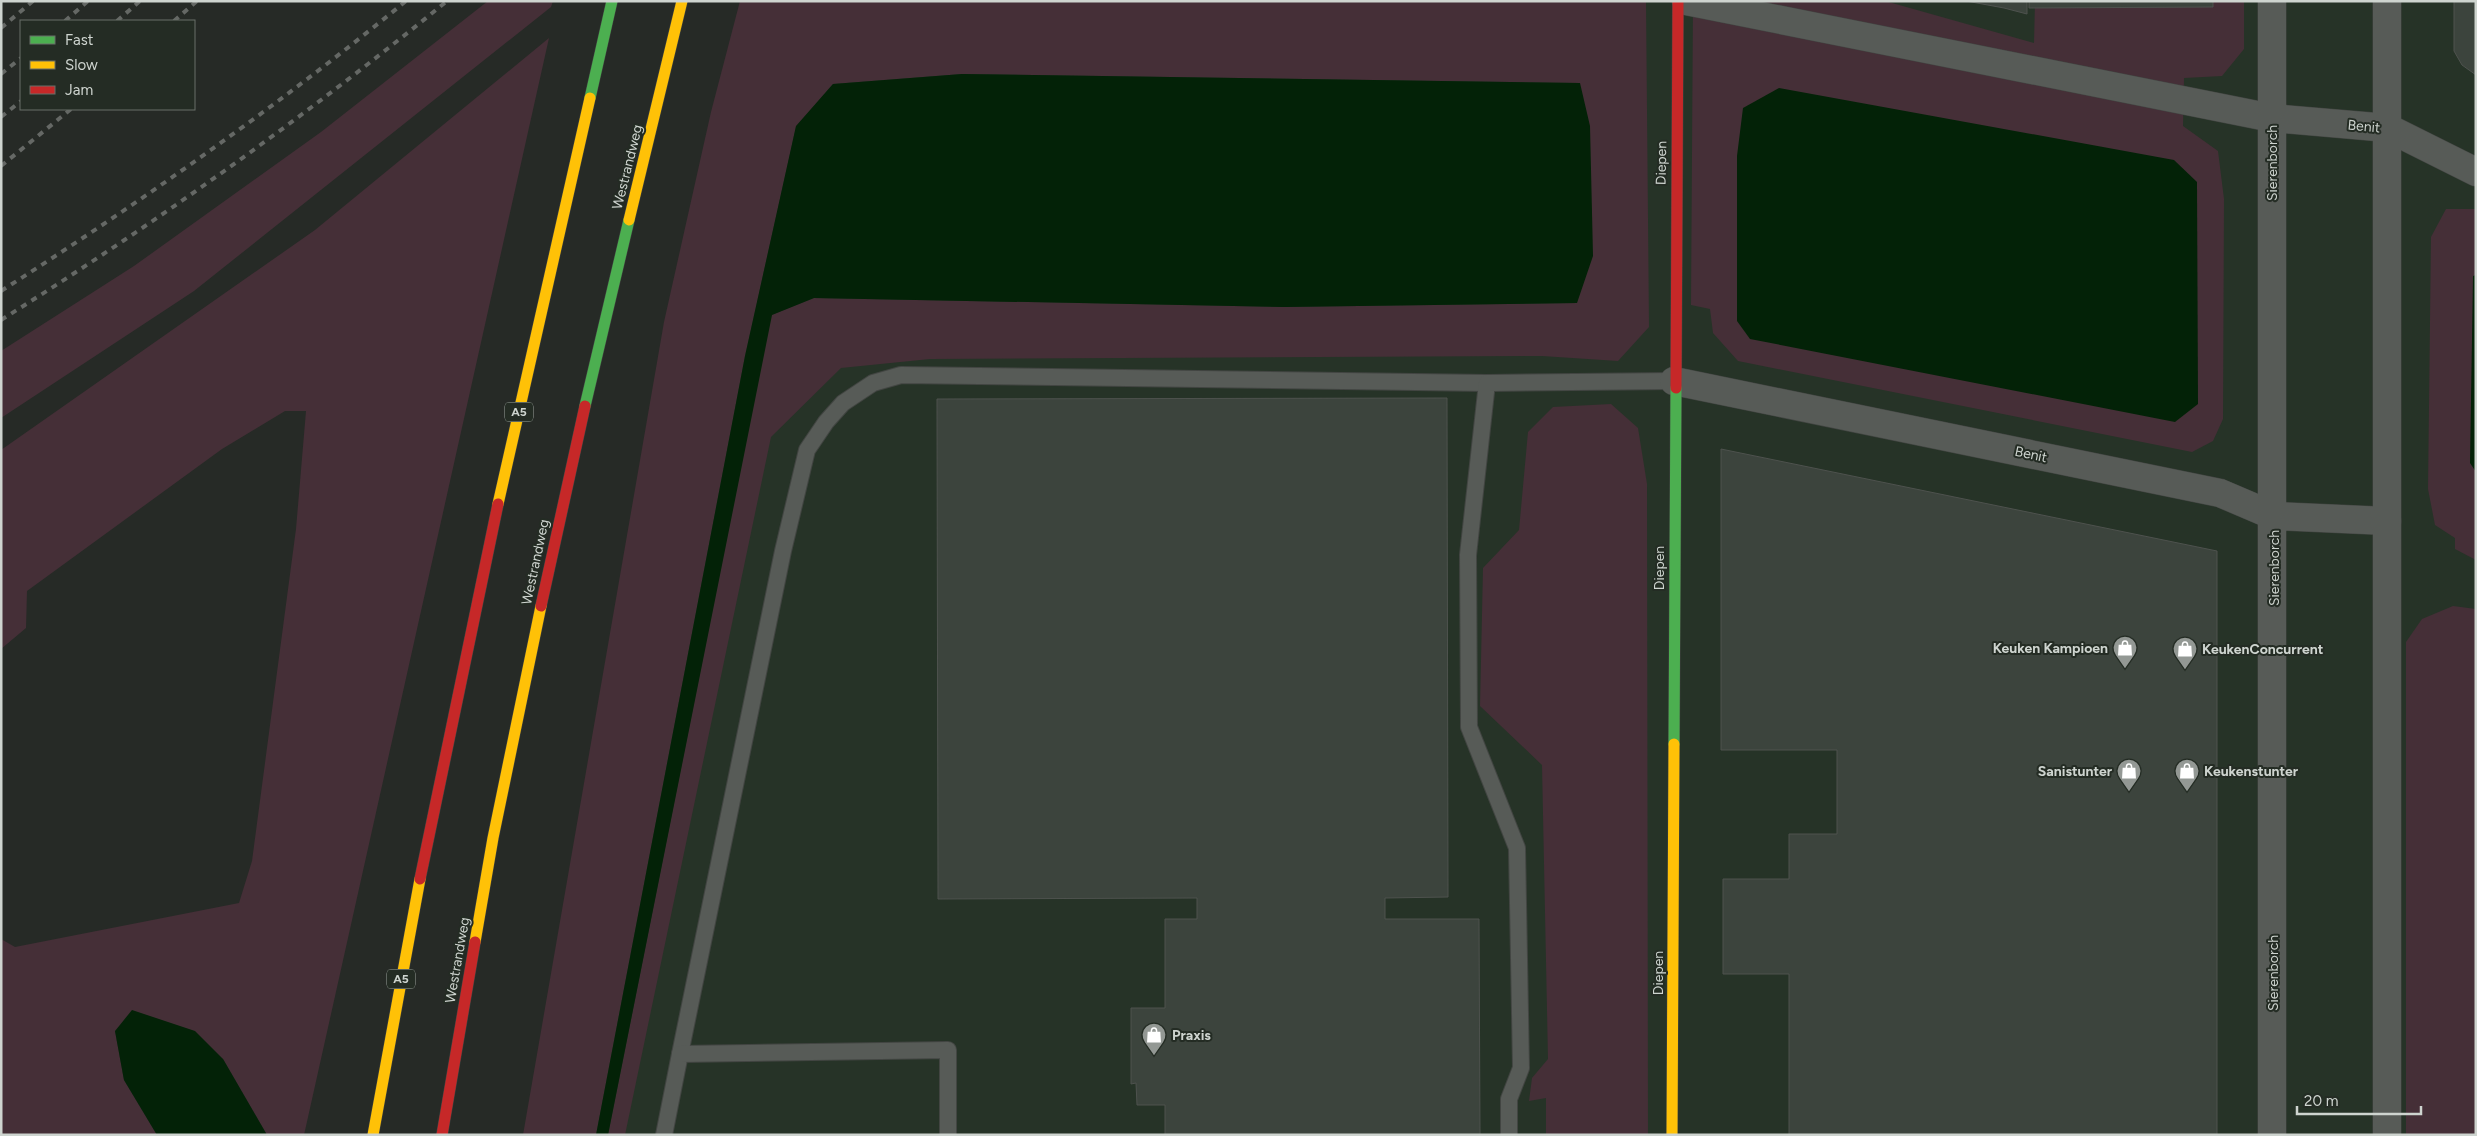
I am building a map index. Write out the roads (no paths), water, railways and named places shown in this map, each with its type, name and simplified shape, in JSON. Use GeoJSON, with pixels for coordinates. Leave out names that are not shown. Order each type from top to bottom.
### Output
{"type":"FeatureCollection","features":[{"type":"Feature","properties":{"kind":"main road","name":"A5"},"geometry":{"type":"LineString","coordinates":[[373,1135],[429,823],[457,690],[612,1]]}},
{"type":"Feature","properties":{"kind":"main road","name":"Westrandweg"},"geometry":{"type":"LineString","coordinates":[[442,1135],[493,838],[569,472],[682,1]]}},
{"type":"Feature","properties":{"kind":"main road","name":"Diepen"},"geometry":{"type":"LineString","coordinates":[[1672,1135],[1674,381],[1678,1]]}},
{"type":"Feature","properties":{"kind":"street","name":"Benit"},"geometry":{"type":"LineString","coordinates":[[1686,1],[2272,118],[2388,128],[2476,172]]}},
{"type":"Feature","properties":{"kind":"street","name":"Sierenborch"},"geometry":{"type":"LineString","coordinates":[[2272,1],[2274,516],[2272,1135]]}},
{"type":"Feature","properties":{"kind":"street"},"geometry":{"type":"LineString","coordinates":[[2387,1],[2387,1135]]}},
{"type":"Feature","properties":{"kind":"street","name":"Benit"},"geometry":{"type":"LineString","coordinates":[[1674,381],[2220,493],[2274,516],[2387,521]]}},
{"type":"Feature","properties":{"kind":"lane"},"geometry":{"type":"LineString","coordinates":[[664,1135],[783,552],[807,450],[826,422],[843,403],[873,383],[902,375],[1487,383],[1674,381]]}},
{"type":"Feature","properties":{"kind":"lane"},"geometry":{"type":"LineString","coordinates":[[1487,383],[1468,555],[1469,727],[1517,848],[1521,1068],[1509,1099],[1509,1135]]}},
{"type":"Feature","properties":{"kind":"lane"},"geometry":{"type":"LineString","coordinates":[[680,1054],[948,1050],[948,1135]]}},
{"type":"Feature","properties":{"kind":"railway"},"geometry":{"type":"LineString","coordinates":[[1,28],[33,1]]}},
{"type":"Feature","properties":{"kind":"railway"},"geometry":{"type":"LineString","coordinates":[[66,20],[88,1]]}},
{"type":"Feature","properties":{"kind":"railway"},"geometry":{"type":"LineString","coordinates":[[118,20],[140,1]]}},
{"type":"Feature","properties":{"kind":"railway"},"geometry":{"type":"LineString","coordinates":[[175,20],[197,1]]}},
{"type":"Feature","properties":{"kind":"railway"},"geometry":{"type":"LineString","coordinates":[[1,291],[105,223],[208,152],[358,40],[406,1]]}},
{"type":"Feature","properties":{"kind":"railway"},"geometry":{"type":"LineString","coordinates":[[1,320],[116,246],[229,168],[339,86],[447,1]]}},
{"type":"Feature","properties":{"kind":"railway"},"geometry":{"type":"LineString","coordinates":[[1,74],[20,59]]}},
{"type":"Feature","properties":{"kind":"railway"},"geometry":{"type":"LineString","coordinates":[[1,117],[20,102]]}},
{"type":"Feature","properties":{"kind":"railway"},"geometry":{"type":"LineString","coordinates":[[1,166],[70,110]]}},
{"type":"Feature","properties":{"kind":"place","name":"Keuken Kampioen"},"geometry":{"type":"Point","coordinates":[2125,669]}},
{"type":"Feature","properties":{"kind":"place","name":"KeukenConcurrent"},"geometry":{"type":"Point","coordinates":[2185,670]}},
{"type":"Feature","properties":{"kind":"place","name":"Sanistunter"},"geometry":{"type":"Point","coordinates":[2129,792]}},
{"type":"Feature","properties":{"kind":"place","name":"Keukenstunter"},"geometry":{"type":"Point","coordinates":[2187,792]}},
{"type":"Feature","properties":{"kind":"place","name":"Praxis"},"geometry":{"type":"Point","coordinates":[1154,1056]}}]}
